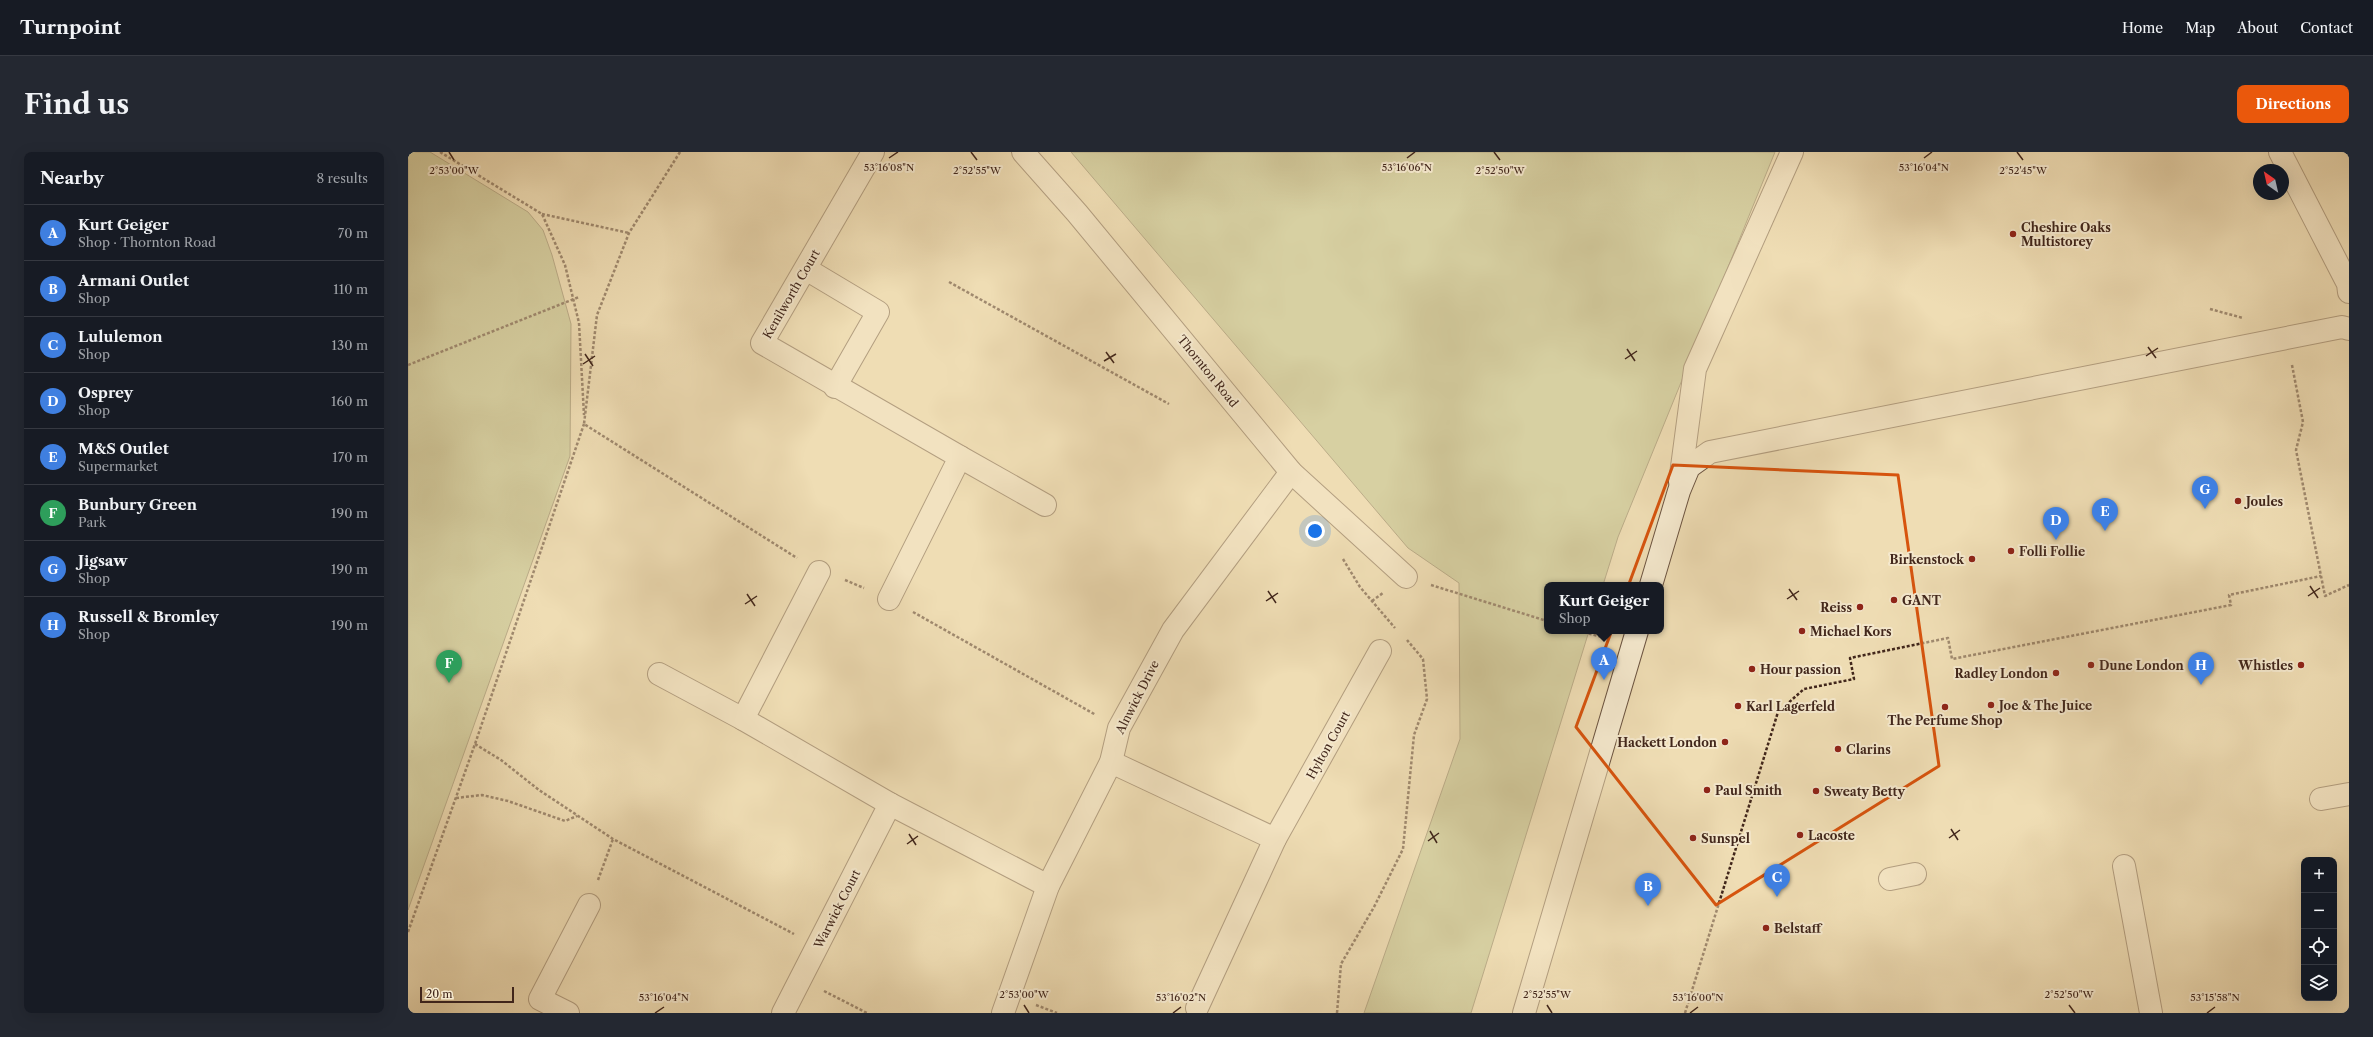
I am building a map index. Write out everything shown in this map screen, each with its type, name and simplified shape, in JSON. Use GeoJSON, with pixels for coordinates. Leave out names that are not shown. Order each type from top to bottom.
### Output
{"type":"FeatureCollection","features":[{"type":"Feature","properties":{"kind":"street","name":"Kenilworth Court"},"geometry":{"type":"LineString","coordinates":[[873,152],[762,343],[835,387],[1045,505]]}},
{"type":"Feature","properties":{"kind":"street","name":"Thornton Road"},"geometry":{"type":"LineString","coordinates":[[1023,152],[1077,213],[1291,472],[1406,577]]}},
{"type":"Feature","properties":{"kind":"street"},"geometry":{"type":"LineString","coordinates":[[1679,491],[1684,439],[1695,368],[1792,152]]}},
{"type":"Feature","properties":{"kind":"street"},"geometry":{"type":"LineString","coordinates":[[2280,152],[2348,284],[2349,292]]}},
{"type":"Feature","properties":{"kind":"street"},"geometry":{"type":"LineString","coordinates":[[806,268],[878,312],[835,387]]}},
{"type":"Feature","properties":{"kind":"street"},"geometry":{"type":"LineString","coordinates":[[1652,582],[1679,491],[1689,467],[1710,452],[2347,322]]}},
{"type":"Feature","properties":{"kind":"street"},"geometry":{"type":"LineString","coordinates":[[889,599],[960,457]]}},
{"type":"Feature","properties":{"kind":"street","name":"Alnwick Drive"},"geometry":{"type":"LineString","coordinates":[[1003,1013],[1048,886],[1111,762],[1119,728],[1172,630],[1291,472]]}},
{"type":"Feature","properties":{"kind":"street"},"geometry":{"type":"LineString","coordinates":[[743,718],[819,572]]}},
{"type":"Feature","properties":{"kind":"street"},"geometry":{"type":"LineString","coordinates":[[1524,1013],[1636,634]]}},
{"type":"Feature","properties":{"kind":"street","name":"Hylton Court"},"geometry":{"type":"LineString","coordinates":[[1197,1008],[1275,839],[1380,651]]}},
{"type":"Feature","properties":{"kind":"street"},"geometry":{"type":"LineString","coordinates":[[659,674],[743,718],[890,804],[1048,886]]}},
{"type":"Feature","properties":{"kind":"street"},"geometry":{"type":"LineString","coordinates":[[1111,762],[1275,839]]}},
{"type":"Feature","properties":{"kind":"street"},"geometry":{"type":"LineString","coordinates":[[2321,799],[2349,794]]}},
{"type":"Feature","properties":{"kind":"street","name":"Warwick Court"},"geometry":{"type":"LineString","coordinates":[[783,1013],[890,804]]}},
{"type":"Feature","properties":{"kind":"street"},"geometry":{"type":"LineString","coordinates":[[2124,866],[2151,1013]]}},
{"type":"Feature","properties":{"kind":"street"},"geometry":{"type":"LineString","coordinates":[[1890,879],[1915,874]]}},
{"type":"Feature","properties":{"kind":"street"},"geometry":{"type":"LineString","coordinates":[[568,1013],[540,999],[588,905]]}},
{"type":"Feature","properties":{"kind":"path"},"geometry":{"type":"LineString","coordinates":[[440,152],[542,214],[629,233]]}},
{"type":"Feature","properties":{"kind":"path"},"geometry":{"type":"LineString","coordinates":[[408,932],[475,744],[584,424],[597,315],[629,233],[680,152]]}},
{"type":"Feature","properties":{"kind":"path"},"geometry":{"type":"LineString","coordinates":[[542,214],[564,265],[579,323],[584,424]]}},
{"type":"Feature","properties":{"kind":"path"},"geometry":{"type":"LineString","coordinates":[[949,282],[1169,404]]}},
{"type":"Feature","properties":{"kind":"path"},"geometry":{"type":"LineString","coordinates":[[408,365],[579,297]]}},
{"type":"Feature","properties":{"kind":"path"},"geometry":{"type":"LineString","coordinates":[[2292,364],[2303,422],[2296,450],[2325,596],[2349,585]]}},
{"type":"Feature","properties":{"kind":"path"},"geometry":{"type":"LineString","coordinates":[[584,424],[819,572],[850,582],[889,599],[1119,728]]}},
{"type":"Feature","properties":{"kind":"path"},"geometry":{"type":"LineString","coordinates":[[1340,554],[1360,587],[1397,630]]}},
{"type":"Feature","properties":{"kind":"path"},"geometry":{"type":"LineString","coordinates":[[1685,1013],[1778,712],[1804,689],[1854,679],[1850,658],[1948,638],[1952,660],[2231,605],[2229,594],[2321,576]]}},
{"type":"Feature","properties":{"kind":"path"},"geometry":{"type":"LineString","coordinates":[[1447,591],[1544,620]]}},
{"type":"Feature","properties":{"kind":"path"},"geometry":{"type":"LineString","coordinates":[[1588,634],[1601,638]]}},
{"type":"Feature","properties":{"kind":"path"},"geometry":{"type":"LineString","coordinates":[[1337,1013],[1341,964],[1374,908],[1403,848],[1410,796],[1414,735],[1427,698],[1423,658],[1402,636]]}},
{"type":"Feature","properties":{"kind":"path"},"geometry":{"type":"LineString","coordinates":[[475,744],[501,760],[539,790],[613,839],[818,946]]}},
{"type":"Feature","properties":{"kind":"path"},"geometry":{"type":"LineString","coordinates":[[456,798],[482,795],[508,801],[565,822],[578,816]]}},
{"type":"Feature","properties":{"kind":"path"},"geometry":{"type":"LineString","coordinates":[[588,905],[613,839]]}},
{"type":"Feature","properties":{"kind":"path"},"geometry":{"type":"LineString","coordinates":[[801,979],[867,1013]]}},
{"type":"Feature","properties":{"kind":"highlighted area"},"geometry":{"type":"Polygon","coordinates":[[[1673,465],[1898,475],[1939,766],[1716,905],[1576,727],[1673,465]]]}},
{"type":"Feature","properties":{"kind":"green space"},"geometry":{"type":"Polygon","coordinates":[[[408,152],[430,152],[528,212],[543,230],[552,255],[571,324],[570,456],[408,910],[408,152]]]}},
{"type":"Feature","properties":{"kind":"green space"},"geometry":{"type":"Polygon","coordinates":[[[1071,152],[1775,152],[1618,537],[1604,582],[1544,582],[1544,634],[1588,634],[1471,1013],[1364,1013],[1460,739],[1459,583],[1408,548],[1071,152]]]}},
{"type":"Feature","properties":{"kind":"place","name":"Cheshire Oaks Multistorey"},"geometry":{"type":"Point","coordinates":[2013,234]}},
{"type":"Feature","properties":{"kind":"place","name":"Joules"},"geometry":{"type":"Point","coordinates":[2238,501]}},
{"type":"Feature","properties":{"kind":"place","name":"Jigsaw"},"geometry":{"type":"Point","coordinates":[2205,509]}},
{"type":"Feature","properties":{"kind":"place","name":"M&S Outlet"},"geometry":{"type":"Point","coordinates":[2105,531]}},
{"type":"Feature","properties":{"kind":"place","name":"Osprey"},"geometry":{"type":"Point","coordinates":[2056,540]}},
{"type":"Feature","properties":{"kind":"place","name":"Folli Follie"},"geometry":{"type":"Point","coordinates":[2011,551]}},
{"type":"Feature","properties":{"kind":"place","name":"Birkenstock"},"geometry":{"type":"Point","coordinates":[1972,559]}},
{"type":"Feature","properties":{"kind":"place","name":"GANT"},"geometry":{"type":"Point","coordinates":[1894,600]}},
{"type":"Feature","properties":{"kind":"place","name":"Reiss"},"geometry":{"type":"Point","coordinates":[1860,607]}},
{"type":"Feature","properties":{"kind":"place","name":"Michael Kors"},"geometry":{"type":"Point","coordinates":[1802,631]}},
{"type":"Feature","properties":{"kind":"place","name":"Dune London"},"geometry":{"type":"Point","coordinates":[2091,665]}},
{"type":"Feature","properties":{"kind":"place","name":"Whistles"},"geometry":{"type":"Point","coordinates":[2301,665]}},
{"type":"Feature","properties":{"kind":"place","name":"Hour passion"},"geometry":{"type":"Point","coordinates":[1752,669]}},
{"type":"Feature","properties":{"kind":"place","name":"Radley London"},"geometry":{"type":"Point","coordinates":[2056,673]}},
{"type":"Feature","properties":{"kind":"place","name":"Kurt Geiger"},"geometry":{"type":"Point","coordinates":[1604,680]}},
{"type":"Feature","properties":{"kind":"place","name":"Bunbury Green"},"geometry":{"type":"Point","coordinates":[449,683]}},
{"type":"Feature","properties":{"kind":"place","name":"Russell & Bromley"},"geometry":{"type":"Point","coordinates":[2201,685]}},
{"type":"Feature","properties":{"kind":"place","name":"Joe & The Juice"},"geometry":{"type":"Point","coordinates":[1991,705]}},
{"type":"Feature","properties":{"kind":"place","name":"Karl Lagerfeld"},"geometry":{"type":"Point","coordinates":[1738,706]}},
{"type":"Feature","properties":{"kind":"place","name":"The Perfume Shop"},"geometry":{"type":"Point","coordinates":[1945,707]}},
{"type":"Feature","properties":{"kind":"place","name":"Hackett London"},"geometry":{"type":"Point","coordinates":[1725,742]}},
{"type":"Feature","properties":{"kind":"place","name":"Clarins"},"geometry":{"type":"Point","coordinates":[1838,749]}},
{"type":"Feature","properties":{"kind":"place","name":"Paul Smith"},"geometry":{"type":"Point","coordinates":[1707,790]}},
{"type":"Feature","properties":{"kind":"place","name":"Sweaty Betty"},"geometry":{"type":"Point","coordinates":[1816,791]}},
{"type":"Feature","properties":{"kind":"place","name":"Lacoste"},"geometry":{"type":"Point","coordinates":[1800,835]}},
{"type":"Feature","properties":{"kind":"place","name":"Sunspel"},"geometry":{"type":"Point","coordinates":[1693,838]}},
{"type":"Feature","properties":{"kind":"place","name":"Lululemon"},"geometry":{"type":"Point","coordinates":[1777,897]}},
{"type":"Feature","properties":{"kind":"place","name":"Armani Outlet"},"geometry":{"type":"Point","coordinates":[1648,906]}},
{"type":"Feature","properties":{"kind":"place","name":"Belstaff"},"geometry":{"type":"Point","coordinates":[1766,928]}}]}
